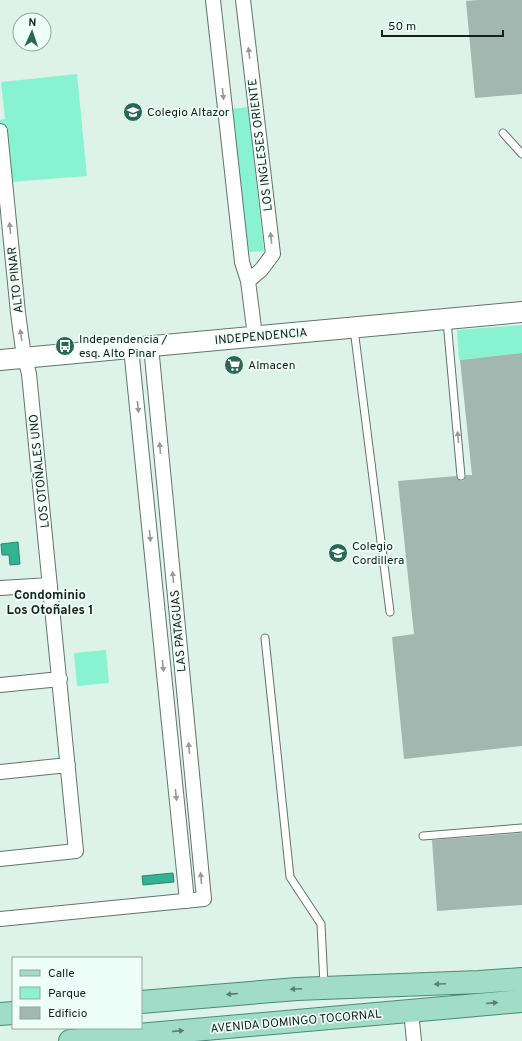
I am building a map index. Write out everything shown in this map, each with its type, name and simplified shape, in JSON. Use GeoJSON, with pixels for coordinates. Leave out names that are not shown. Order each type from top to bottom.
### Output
{"type":"FeatureCollection","features":[{"type":"Feature","properties":{"kind":"main road"},"geometry":{"type":"LineString","coordinates":[[152,1034],[154,1016],[145,1002],[328,987],[522,979]]}},
{"type":"Feature","properties":{"kind":"main road"},"geometry":{"type":"LineString","coordinates":[[328,987],[336,1002],[333,1017]]}},
{"type":"Feature","properties":{"kind":"main road","name":"AVENIDA DOMINGO TOCORNAL"},"geometry":{"type":"LineString","coordinates":[[70,1041],[152,1034],[219,1034],[333,1017],[522,1001]]}},
{"type":"Feature","properties":{"kind":"main road"},"geometry":{"type":"LineString","coordinates":[[0,1014],[12,1013]]}},
{"type":"Feature","properties":{"kind":"street"},"geometry":{"type":"LineString","coordinates":[[213,0],[242,262],[248,281],[255,336]]}},
{"type":"Feature","properties":{"kind":"street","name":"LOS INGLESES ORIENTE"},"geometry":{"type":"LineString","coordinates":[[243,0],[273,254],[261,270],[248,281]]}},
{"type":"Feature","properties":{"kind":"street","name":"ALTO PINAR"},"geometry":{"type":"LineString","coordinates":[[0,131],[18,312],[25,358]]}},
{"type":"Feature","properties":{"kind":"street","name":"INDEPENDENCIA"},"geometry":{"type":"LineString","coordinates":[[0,360],[522,312]]}},
{"type":"Feature","properties":{"kind":"street","name":"LAS PATAGUAS"},"geometry":{"type":"LineString","coordinates":[[141,347],[187,901]]}},
{"type":"Feature","properties":{"kind":"street","name":"LAS PATAGUAS"},"geometry":{"type":"LineString","coordinates":[[0,919],[204,899],[141,347]]}},
{"type":"Feature","properties":{"kind":"street","name":"LOS OTOÑALES UNO"},"geometry":{"type":"LineString","coordinates":[[0,859],[76,851],[29,374],[25,358]]}},
{"type":"Feature","properties":{"kind":"street"},"geometry":{"type":"LineString","coordinates":[[0,588],[50,585]]}},
{"type":"Feature","properties":{"kind":"street"},"geometry":{"type":"LineString","coordinates":[[0,685],[60,679]]}},
{"type":"Feature","properties":{"kind":"street"},"geometry":{"type":"LineString","coordinates":[[0,772],[68,765]]}},
{"type":"Feature","properties":{"kind":"street"},"geometry":{"type":"LineString","coordinates":[[411,1011],[414,1041]]}},
{"type":"Feature","properties":{"kind":"lane"},"geometry":{"type":"LineString","coordinates":[[503,133],[522,154]]}},
{"type":"Feature","properties":{"kind":"lane"},"geometry":{"type":"LineString","coordinates":[[447,319],[461,476]]}},
{"type":"Feature","properties":{"kind":"lane"},"geometry":{"type":"LineString","coordinates":[[354,327],[390,612]]}},
{"type":"Feature","properties":{"kind":"lane"},"geometry":{"type":"LineString","coordinates":[[265,638],[290,877],[321,924],[328,987]]}},
{"type":"Feature","properties":{"kind":"lane"},"geometry":{"type":"LineString","coordinates":[[423,836],[522,828]]}},
{"type":"Feature","properties":{"kind":"green space"},"geometry":{"type":"Polygon","coordinates":[[[77,74],[87,176],[11,182],[0,148],[0,120],[5,119],[1,82],[77,74]]]}},
{"type":"Feature","properties":{"kind":"green space"},"geometry":{"type":"Polygon","coordinates":[[[248,107],[264,251],[248,252],[231,109],[248,107]]]}},
{"type":"Feature","properties":{"kind":"green space"},"geometry":{"type":"Polygon","coordinates":[[[522,325],[522,353],[459,360],[457,330],[522,325]]]}},
{"type":"Feature","properties":{"kind":"green space"},"geometry":{"type":"Polygon","coordinates":[[[106,650],[109,683],[77,686],[74,653],[106,650]]]}},
{"type":"Feature","properties":{"kind":"shaded area"},"geometry":{"type":"Polygon","coordinates":[[[18,542],[20,564],[10,565],[9,555],[2,555],[1,544],[18,542]]]}},
{"type":"Feature","properties":{"kind":"shaded area"},"geometry":{"type":"Polygon","coordinates":[[[173,873],[174,882],[143,885],[142,876],[173,873]]]}},
{"type":"Feature","properties":{"kind":"building"},"geometry":{"type":"Polygon","coordinates":[[[522,0],[522,94],[475,98],[466,1],[522,0]]]}},
{"type":"Feature","properties":{"kind":"building"},"geometry":{"type":"Polygon","coordinates":[[[522,353],[522,746],[404,759],[392,637],[414,634],[398,481],[456,476],[461,481],[464,480],[466,475],[472,475],[460,360],[522,353]]]}},
{"type":"Feature","properties":{"kind":"building"},"geometry":{"type":"Polygon","coordinates":[[[522,833],[522,905],[437,911],[432,840],[522,833]]]}},
{"type":"Feature","properties":{"kind":"place","name":"Colegio Altazor"},"geometry":{"type":"Point","coordinates":[133,112]}},
{"type":"Feature","properties":{"kind":"place","name":"Independencia / esq. Alto Pinar"},"geometry":{"type":"Point","coordinates":[65,346]}},
{"type":"Feature","properties":{"kind":"place","name":"Almacen"},"geometry":{"type":"Point","coordinates":[234,365]}},
{"type":"Feature","properties":{"kind":"place","name":"Colegio Cordillera"},"geometry":{"type":"Point","coordinates":[338,553]}},
{"type":"Feature","properties":{"kind":"district","name":"Condominio Los Otoñales 1"},"geometry":{"type":"Point","coordinates":[50,602]}}]}
